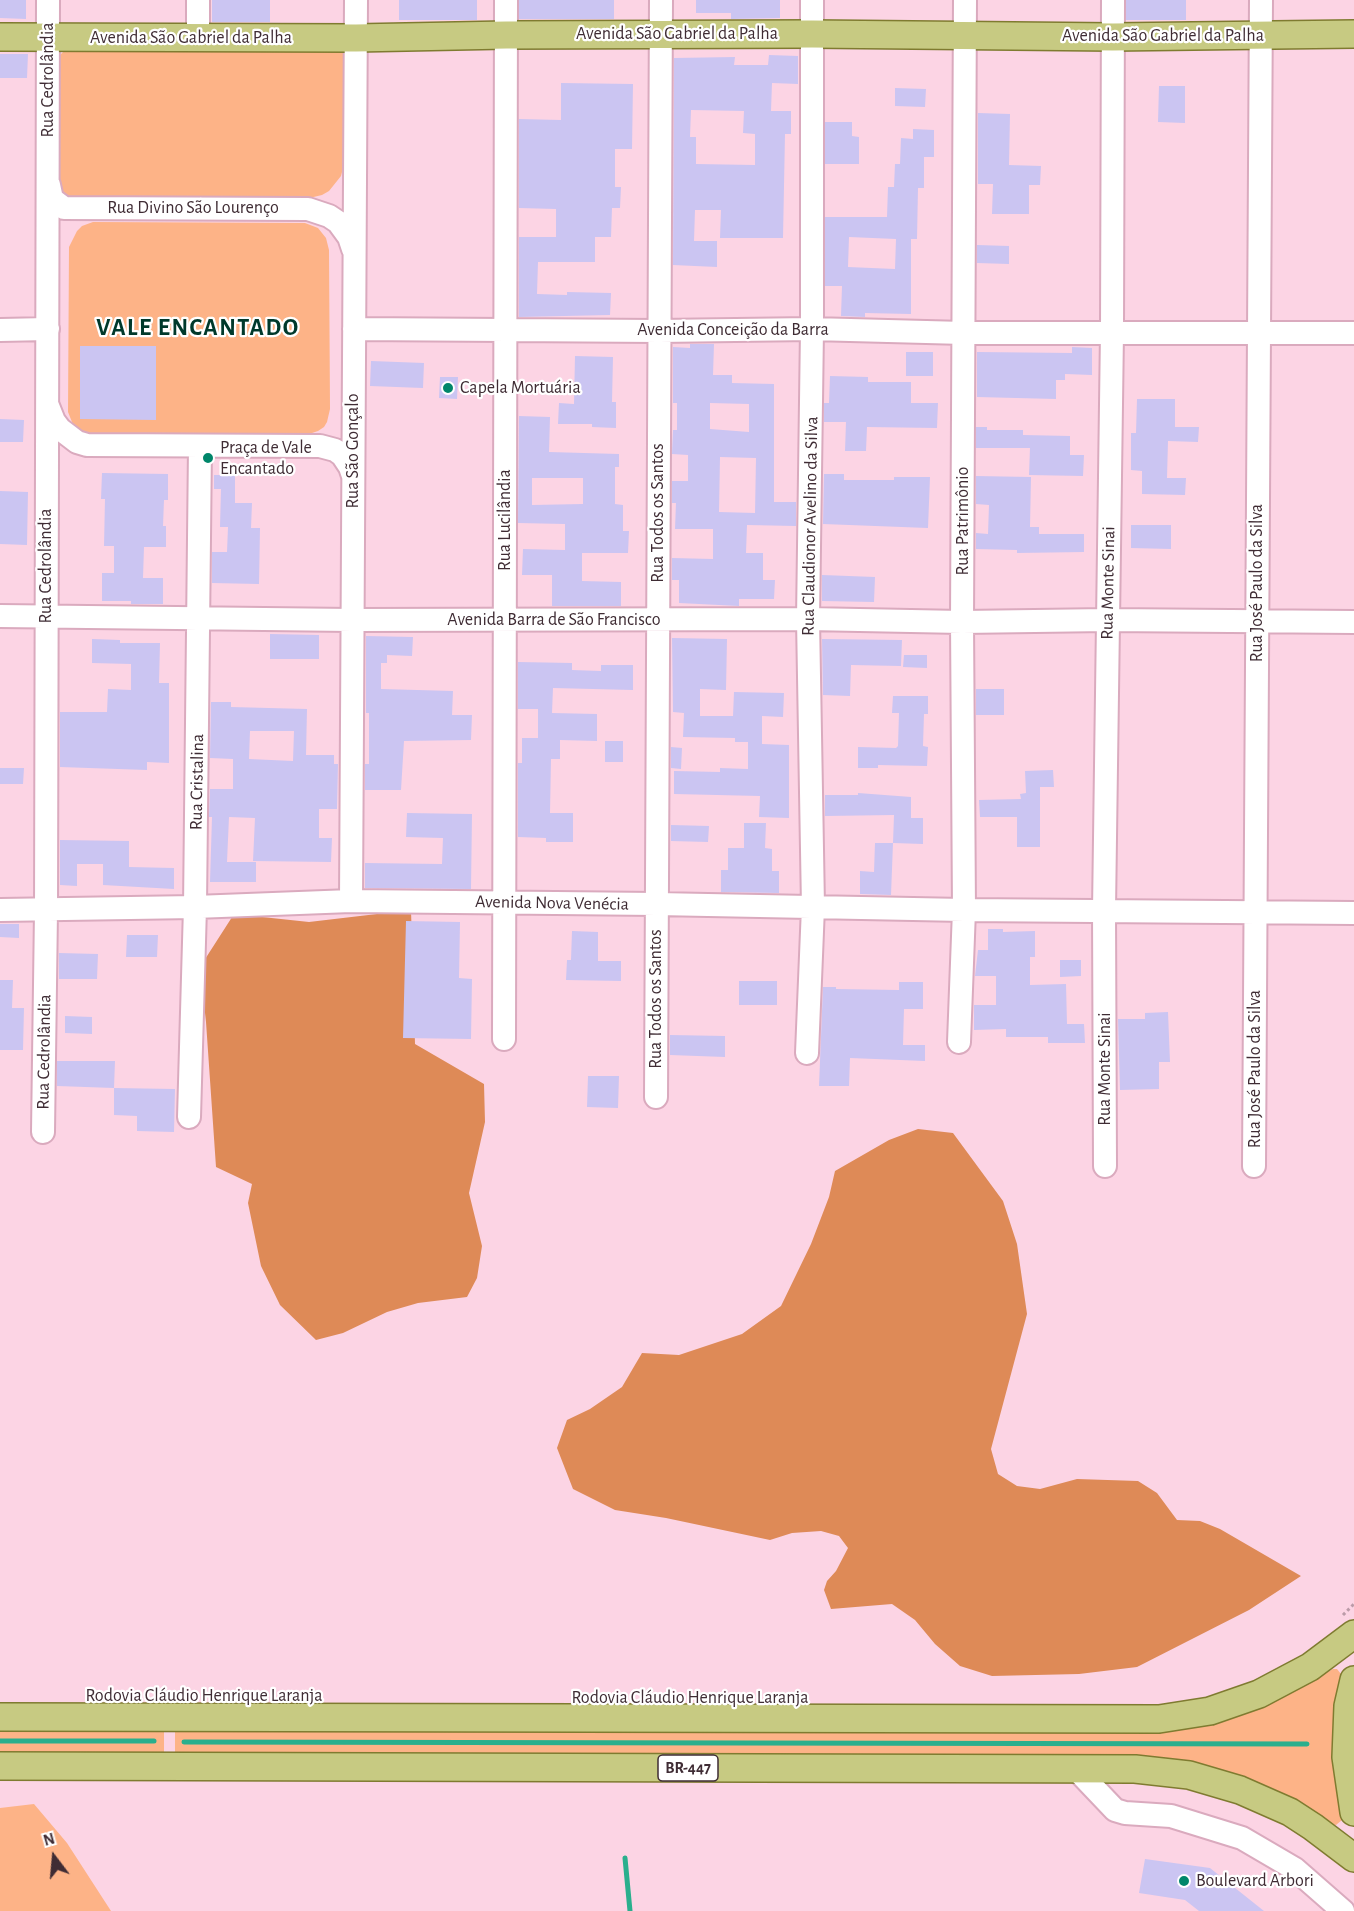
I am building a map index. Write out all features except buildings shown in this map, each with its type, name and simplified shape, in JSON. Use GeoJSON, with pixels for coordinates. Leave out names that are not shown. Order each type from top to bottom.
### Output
{"type":"FeatureCollection","features":[{"type":"Feature","properties":{"kind":"main road","name":"Avenida São Gabriel da Palha"},"geometry":{"type":"LineString","coordinates":[[0,38],[356,38],[506,34],[1113,37],[1354,34]]}},
{"type":"Feature","properties":{"kind":"main road","name":"Rodovia Cláudio Henrique Laranja"},"geometry":{"type":"LineString","coordinates":[[0,1717],[1159,1719],[1210,1711],[1259,1695],[1310,1667],[1348,1625]]}},
{"type":"Feature","properties":{"kind":"main road"},"geometry":{"type":"LineString","coordinates":[[1354,1680],[1346,1732],[1348,1783],[1354,1812]]}},
{"type":"Feature","properties":{"kind":"main road","name":"BR-447"},"geometry":{"type":"LineString","coordinates":[[0,1766],[1162,1771],[1189,1775],[1240,1790],[1290,1812],[1321,1832],[1354,1858]]}},
{"type":"Feature","properties":{"kind":"street","name":"Rua Cedrolândia"},"geometry":{"type":"LineString","coordinates":[[43,1132],[46,911],[48,0]]}},
{"type":"Feature","properties":{"kind":"street"},"geometry":{"type":"LineString","coordinates":[[198,0],[198,38]]}},
{"type":"Feature","properties":{"kind":"street","name":"Rua São Gonçalo"},"geometry":{"type":"LineString","coordinates":[[351,901],[356,0]]}},
{"type":"Feature","properties":{"kind":"street","name":"Rua Lucilândia"},"geometry":{"type":"LineString","coordinates":[[504,1040],[506,0]]}},
{"type":"Feature","properties":{"kind":"street","name":"Rua Todos os Santos"},"geometry":{"type":"LineString","coordinates":[[656,1097],[661,0]]}},
{"type":"Feature","properties":{"kind":"street","name":"Rua Claudionor Avelino da Silva"},"geometry":{"type":"LineString","coordinates":[[807,1053],[813,907],[808,619],[812,329],[812,0]]}},
{"type":"Feature","properties":{"kind":"street","name":"Rua Patrimônio"},"geometry":{"type":"LineString","coordinates":[[959,1042],[964,910],[962,622],[965,0]]}},
{"type":"Feature","properties":{"kind":"street","name":"Rua Monte Sinai"},"geometry":{"type":"LineString","coordinates":[[1105,1166],[1104,910],[1112,332],[1113,0]]}},
{"type":"Feature","properties":{"kind":"street","name":"Rua José Paulo da Silva"},"geometry":{"type":"LineString","coordinates":[[1254,1166],[1261,0]]}},
{"type":"Feature","properties":{"kind":"street","name":"Rua Divino São Lourenço"},"geometry":{"type":"LineString","coordinates":[[298,209],[325,205],[339,196],[349,183],[354,167]]}},
{"type":"Feature","properties":{"kind":"street","name":"Rua Divino São Lourenço"},"geometry":{"type":"LineString","coordinates":[[49,185],[49,193],[57,205],[64,208],[319,211],[338,222],[349,237],[354,255]]}},
{"type":"Feature","properties":{"kind":"street","name":"Rua Divino São Lourenço"},"geometry":{"type":"LineString","coordinates":[[48,247],[52,232],[62,220],[70,213],[89,208]]}},
{"type":"Feature","properties":{"kind":"street"},"geometry":{"type":"LineString","coordinates":[[0,330],[48,329]]}},
{"type":"Feature","properties":{"kind":"street","name":"Avenida Conceição da Barra"},"geometry":{"type":"LineString","coordinates":[[354,330],[812,329],[964,333],[1354,333]]}},
{"type":"Feature","properties":{"kind":"street"},"geometry":{"type":"LineString","coordinates":[[47,402],[60,429],[77,442],[87,445],[328,447],[342,455],[350,467],[354,481]]}},
{"type":"Feature","properties":{"kind":"street"},"geometry":{"type":"LineString","coordinates":[[304,446],[325,444],[334,439],[346,427],[353,412]]}},
{"type":"Feature","properties":{"kind":"street","name":"Rua Cristalina"},"geometry":{"type":"LineString","coordinates":[[189,1117],[195,907],[200,446]]}},
{"type":"Feature","properties":{"kind":"street","name":"Avenida Barra de São Francisco"},"geometry":{"type":"LineString","coordinates":[[0,616],[352,620],[808,619],[962,622],[1107,620],[1354,622]]}},
{"type":"Feature","properties":{"kind":"street","name":"Avenida Nova Venécia"},"geometry":{"type":"LineString","coordinates":[[0,910],[46,911],[351,901],[1354,913]]}},
{"type":"Feature","properties":{"kind":"street"},"geometry":{"type":"LineString","coordinates":[[1076,1769],[1115,1810],[1125,1813],[1171,1816],[1242,1838],[1295,1869],[1343,1911]]}},
{"type":"Feature","properties":{"kind":"path"},"geometry":{"type":"LineString","coordinates":[[1348,1625],[1354,1604]]}},
{"type":"Feature","properties":{"kind":"shaded area"},"geometry":{"type":"Polygon","coordinates":[[[64,51],[345,51],[347,54],[341,176],[329,191],[305,199],[64,196],[58,189],[59,56],[64,51]]]}},
{"type":"Feature","properties":{"kind":"shaded area"},"geometry":{"type":"Polygon","coordinates":[[[93,222],[305,223],[318,228],[326,238],[329,250],[330,409],[324,427],[306,435],[88,434],[74,427],[68,412],[69,247],[77,231],[82,226],[93,222]]]}},
{"type":"Feature","properties":{"kind":"shaded area"},"geometry":{"type":"Polygon","coordinates":[[[411,910],[415,1044],[484,1084],[485,1122],[469,1193],[482,1246],[477,1278],[467,1297],[418,1303],[387,1312],[343,1333],[316,1340],[280,1305],[261,1266],[248,1203],[252,1184],[216,1167],[200,967],[234,914],[309,922],[411,910]]]}},
{"type":"Feature","properties":{"kind":"shaded area"},"geometry":{"type":"Polygon","coordinates":[[[918,1129],[953,1133],[1003,1201],[1017,1244],[1027,1314],[991,1449],[998,1474],[1017,1486],[1040,1489],[1077,1479],[1138,1481],[1157,1493],[1177,1520],[1200,1521],[1220,1529],[1301,1576],[1249,1610],[1137,1667],[1079,1674],[992,1676],[960,1666],[935,1644],[915,1620],[892,1604],[831,1609],[824,1590],[827,1581],[836,1571],[848,1548],[839,1536],[821,1531],[792,1533],[770,1540],[666,1518],[615,1510],[573,1489],[557,1448],[567,1420],[590,1409],[622,1387],[642,1353],[679,1355],[742,1334],[781,1306],[811,1244],[829,1197],[835,1171],[889,1140],[918,1129]]]}},
{"type":"Feature","properties":{"kind":"shaded area"},"geometry":{"type":"Polygon","coordinates":[[[1337,1669],[1341,1674],[1333,1745],[1343,1816],[1336,1825],[1329,1824],[1255,1782],[175,1756],[175,1728],[1269,1703],[1337,1669]]]}},
{"type":"Feature","properties":{"kind":"shaded area"},"geometry":{"type":"Polygon","coordinates":[[[0,1727],[164,1728],[164,1756],[0,1755],[0,1727]]]}},
{"type":"Feature","properties":{"kind":"shaded area"},"geometry":{"type":"Polygon","coordinates":[[[34,1804],[67,1843],[111,1911],[0,1911],[0,1808],[34,1804]]]}},
{"type":"Feature","properties":{"kind":"waterway"},"geometry":{"type":"LineString","coordinates":[[0,1741],[154,1741]]}},
{"type":"Feature","properties":{"kind":"waterway"},"geometry":{"type":"LineString","coordinates":[[184,1742],[1307,1744]]}},
{"type":"Feature","properties":{"kind":"waterway"},"geometry":{"type":"LineString","coordinates":[[625,1858],[630,1911]]}},
{"type":"Feature","properties":{"kind":"place","name":"Capela Mortuária"},"geometry":{"type":"Point","coordinates":[448,388]}},
{"type":"Feature","properties":{"kind":"place","name":"Praça de Vale Encantado"},"geometry":{"type":"Point","coordinates":[208,458]}},
{"type":"Feature","properties":{"kind":"place","name":"Boulevard Arbori"},"geometry":{"type":"Point","coordinates":[1184,1881]}},
{"type":"Feature","properties":{"kind":"district","name":"VALE ENCANTADO"},"geometry":{"type":"Point","coordinates":[198,328]}}]}
